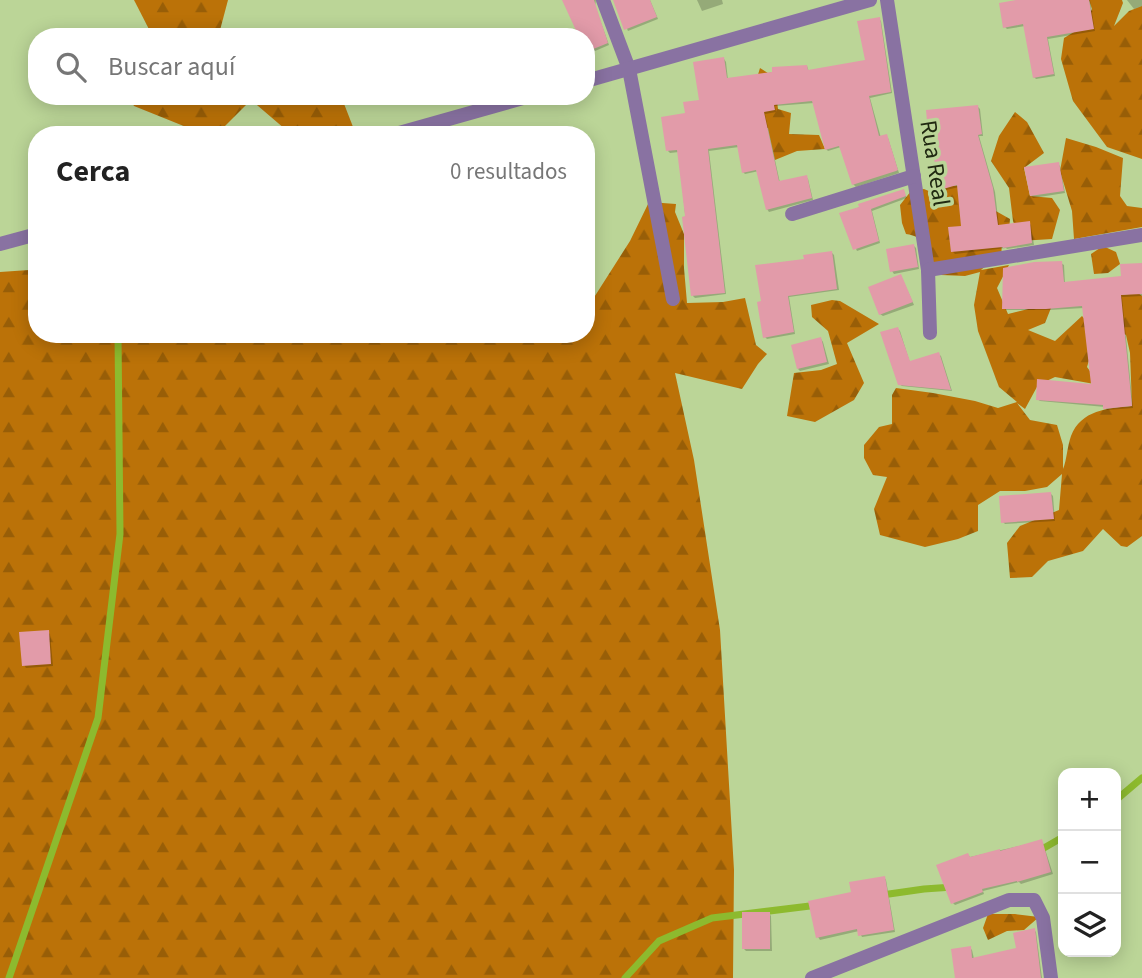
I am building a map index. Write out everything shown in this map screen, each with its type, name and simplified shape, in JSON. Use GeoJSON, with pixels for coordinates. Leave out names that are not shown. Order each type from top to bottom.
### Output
{"type":"FeatureCollection","features":[{"type":"Feature","properties":{"kind":"street"},"geometry":{"type":"LineString","coordinates":[[603,0],[629,69],[673,299]]}},
{"type":"Feature","properties":{"kind":"street"},"geometry":{"type":"LineString","coordinates":[[595,78],[870,0]]}},
{"type":"Feature","properties":{"kind":"street","name":"Rua Real"},"geometry":{"type":"LineString","coordinates":[[887,0],[928,270],[930,333]]}},
{"type":"Feature","properties":{"kind":"street"},"geometry":{"type":"LineString","coordinates":[[424,126],[498,105]]}},
{"type":"Feature","properties":{"kind":"street"},"geometry":{"type":"LineString","coordinates":[[792,214],[914,176]]}},
{"type":"Feature","properties":{"kind":"street"},"geometry":{"type":"LineString","coordinates":[[928,270],[1142,235]]}},
{"type":"Feature","properties":{"kind":"street"},"geometry":{"type":"LineString","coordinates":[[0,244],[28,236]]}},
{"type":"Feature","properties":{"kind":"street"},"geometry":{"type":"LineString","coordinates":[[813,978],[1009,900],[1034,900],[1043,918],[1051,978]]}},
{"type":"Feature","properties":{"kind":"green space"},"geometry":{"type":"Polygon","coordinates":[[[134,0],[228,0],[221,28],[148,28],[134,0]]]}},
{"type":"Feature","properties":{"kind":"green space"},"geometry":{"type":"Polygon","coordinates":[[[1089,0],[1122,0],[1114,26],[1129,11],[1142,6],[1142,159],[1107,147],[1073,101],[1061,59],[1064,38],[1084,26],[1092,9],[1089,0]]]}},
{"type":"Feature","properties":{"kind":"green space"},"geometry":{"type":"Polygon","coordinates":[[[760,68],[774,77],[778,109],[791,113],[789,134],[819,135],[825,149],[797,151],[775,160],[768,128],[746,129],[760,68]]]}},
{"type":"Feature","properties":{"kind":"green space"},"geometry":{"type":"Polygon","coordinates":[[[246,105],[225,126],[184,126],[134,106],[246,105]]]}},
{"type":"Feature","properties":{"kind":"green space"},"geometry":{"type":"Polygon","coordinates":[[[257,105],[344,105],[353,126],[281,126],[257,105]]]}},
{"type":"Feature","properties":{"kind":"green space"},"geometry":{"type":"Polygon","coordinates":[[[1015,112],[1027,122],[1044,153],[1024,168],[1030,196],[1052,198],[1060,210],[1052,239],[1020,241],[1013,221],[1009,188],[991,161],[999,136],[1015,112]]]}},
{"type":"Feature","properties":{"kind":"green space"},"geometry":{"type":"Polygon","coordinates":[[[1066,138],[1123,158],[1120,196],[1127,206],[1142,208],[1142,227],[1074,239],[1072,211],[1060,171],[1066,138]]]}},
{"type":"Feature","properties":{"kind":"green space"},"geometry":{"type":"Polygon","coordinates":[[[971,185],[994,210],[1010,219],[1009,230],[1002,242],[1001,260],[990,262],[981,270],[1009,265],[997,288],[1008,314],[1053,303],[1045,323],[1028,330],[1055,341],[1082,316],[1093,329],[1087,367],[1100,385],[1055,377],[1038,385],[1025,409],[1017,403],[1030,420],[1057,425],[1063,445],[1063,469],[1071,436],[1081,421],[1096,412],[1132,406],[1130,353],[1126,335],[1116,328],[1114,308],[1121,295],[1138,293],[1142,296],[1142,536],[1127,547],[1121,546],[1103,529],[1083,551],[1048,561],[1032,577],[1010,578],[1007,543],[1020,526],[1059,510],[1062,474],[1047,487],[1025,491],[1000,491],[978,505],[978,531],[925,547],[880,535],[874,509],[887,477],[873,475],[864,458],[864,445],[879,427],[892,424],[892,395],[896,388],[975,401],[998,408],[1017,402],[999,387],[978,331],[974,305],[980,272],[965,276],[941,275],[921,241],[906,234],[902,223],[900,205],[911,191],[924,189],[931,192],[951,186],[971,185]]]}},
{"type":"Feature","properties":{"kind":"green space"},"geometry":{"type":"Polygon","coordinates":[[[649,202],[676,204],[675,212],[684,234],[687,303],[745,298],[756,345],[767,354],[742,389],[675,373],[694,460],[720,630],[734,870],[733,978],[0,978],[0,272],[28,270],[28,343],[595,343],[595,296],[630,241],[649,202]]]}},
{"type":"Feature","properties":{"kind":"green space"},"geometry":{"type":"Polygon","coordinates":[[[1103,246],[1116,252],[1120,264],[1108,273],[1094,274],[1091,254],[1103,246]]]}},
{"type":"Feature","properties":{"kind":"green space"},"geometry":{"type":"Polygon","coordinates":[[[840,301],[879,324],[847,343],[864,383],[854,400],[815,422],[787,416],[794,373],[821,370],[837,364],[828,331],[812,317],[811,305],[840,301]]]}},
{"type":"Feature","properties":{"kind":"green space"},"geometry":{"type":"Polygon","coordinates":[[[988,914],[1039,917],[1024,930],[1007,931],[988,940],[983,928],[988,914]]]}},
{"type":"Feature","properties":{"kind":"building"},"geometry":{"type":"Polygon","coordinates":[[[562,0],[594,0],[608,43],[595,48],[595,28],[575,28],[562,0]]]}},
{"type":"Feature","properties":{"kind":"building"},"geometry":{"type":"Polygon","coordinates":[[[613,0],[650,0],[657,17],[624,30],[613,0]]]}},
{"type":"Feature","properties":{"kind":"building"},"geometry":{"type":"Polygon","coordinates":[[[1016,0],[1089,0],[1094,29],[1047,37],[1054,74],[1033,78],[1023,24],[1003,28],[999,3],[1016,0]]]}},
{"type":"Feature","properties":{"kind":"building"},"geometry":{"type":"Polygon","coordinates":[[[880,17],[891,92],[869,96],[879,136],[887,134],[898,170],[852,185],[839,146],[825,150],[812,101],[774,105],[775,110],[764,112],[779,181],[807,175],[812,198],[766,210],[756,170],[742,173],[737,145],[708,149],[725,293],[691,296],[677,150],[666,151],[661,117],[685,113],[683,102],[699,100],[693,62],[724,57],[727,78],[772,72],[772,67],[807,65],[808,70],[865,60],[857,21],[880,17]]]}},
{"type":"Feature","properties":{"kind":"building"},"geometry":{"type":"Polygon","coordinates":[[[978,105],[982,134],[978,135],[993,188],[998,225],[1030,221],[1032,243],[951,252],[948,227],[961,226],[957,185],[943,189],[929,143],[926,110],[978,105]]]}},
{"type":"Feature","properties":{"kind":"building"},"geometry":{"type":"Polygon","coordinates":[[[1059,162],[1064,191],[1030,196],[1024,167],[1059,162]]]}},
{"type":"Feature","properties":{"kind":"building"},"geometry":{"type":"Polygon","coordinates":[[[904,189],[906,196],[871,209],[879,241],[853,250],[839,213],[904,189]]]}},
{"type":"Feature","properties":{"kind":"building"},"geometry":{"type":"Polygon","coordinates":[[[914,244],[918,267],[890,272],[886,249],[914,244]]]}},
{"type":"Feature","properties":{"kind":"building"},"geometry":{"type":"Polygon","coordinates":[[[832,251],[837,289],[788,296],[794,332],[763,338],[755,265],[804,259],[803,255],[832,251]]]}},
{"type":"Feature","properties":{"kind":"building"},"geometry":{"type":"Polygon","coordinates":[[[1062,261],[1064,282],[1121,276],[1120,264],[1142,263],[1142,294],[1121,295],[1132,406],[1103,409],[1103,405],[1036,400],[1037,379],[1091,384],[1082,306],[1002,309],[1003,268],[1034,262],[1062,261]]]}},
{"type":"Feature","properties":{"kind":"building"},"geometry":{"type":"Polygon","coordinates":[[[901,274],[913,302],[879,315],[868,287],[901,274]]]}},
{"type":"Feature","properties":{"kind":"building"},"geometry":{"type":"Polygon","coordinates":[[[898,327],[910,361],[939,352],[951,390],[898,385],[880,332],[898,327]]]}},
{"type":"Feature","properties":{"kind":"building"},"geometry":{"type":"Polygon","coordinates":[[[821,337],[827,362],[797,369],[791,345],[821,337]]]}},
{"type":"Feature","properties":{"kind":"building"},"geometry":{"type":"Polygon","coordinates":[[[1051,492],[1054,519],[1001,523],[999,496],[1051,492]]]}},
{"type":"Feature","properties":{"kind":"building"},"geometry":{"type":"Polygon","coordinates":[[[49,630],[51,664],[22,666],[19,632],[49,630]]]}},
{"type":"Feature","properties":{"kind":"building"},"geometry":{"type":"Polygon","coordinates":[[[1042,839],[1051,872],[982,889],[983,892],[951,904],[936,865],[968,853],[970,857],[1042,839]]]}},
{"type":"Feature","properties":{"kind":"building"},"geometry":{"type":"Polygon","coordinates":[[[885,876],[894,930],[858,936],[857,929],[816,938],[808,901],[851,892],[849,882],[885,876]]]}},
{"type":"Feature","properties":{"kind":"building"},"geometry":{"type":"Polygon","coordinates":[[[742,912],[770,912],[770,949],[742,949],[742,912]]]}},
{"type":"Feature","properties":{"kind":"building"},"geometry":{"type":"Polygon","coordinates":[[[1035,928],[1041,978],[955,978],[951,949],[971,946],[972,958],[1016,948],[1013,933],[1035,928]]]}},
{"type":"Feature","properties":{"kind":"waterway"},"geometry":{"type":"LineString","coordinates":[[9,978],[98,718],[120,534],[118,343]]}},
{"type":"Feature","properties":{"kind":"waterway"},"geometry":{"type":"LineString","coordinates":[[1121,796],[1142,778]]}},
{"type":"Feature","properties":{"kind":"waterway"},"geometry":{"type":"LineString","coordinates":[[1037,852],[1058,840]]}},
{"type":"Feature","properties":{"kind":"waterway"},"geometry":{"type":"LineString","coordinates":[[882,895],[953,887]]}},
{"type":"Feature","properties":{"kind":"waterway"},"geometry":{"type":"LineString","coordinates":[[625,978],[659,941],[712,918],[818,905]]}}]}
